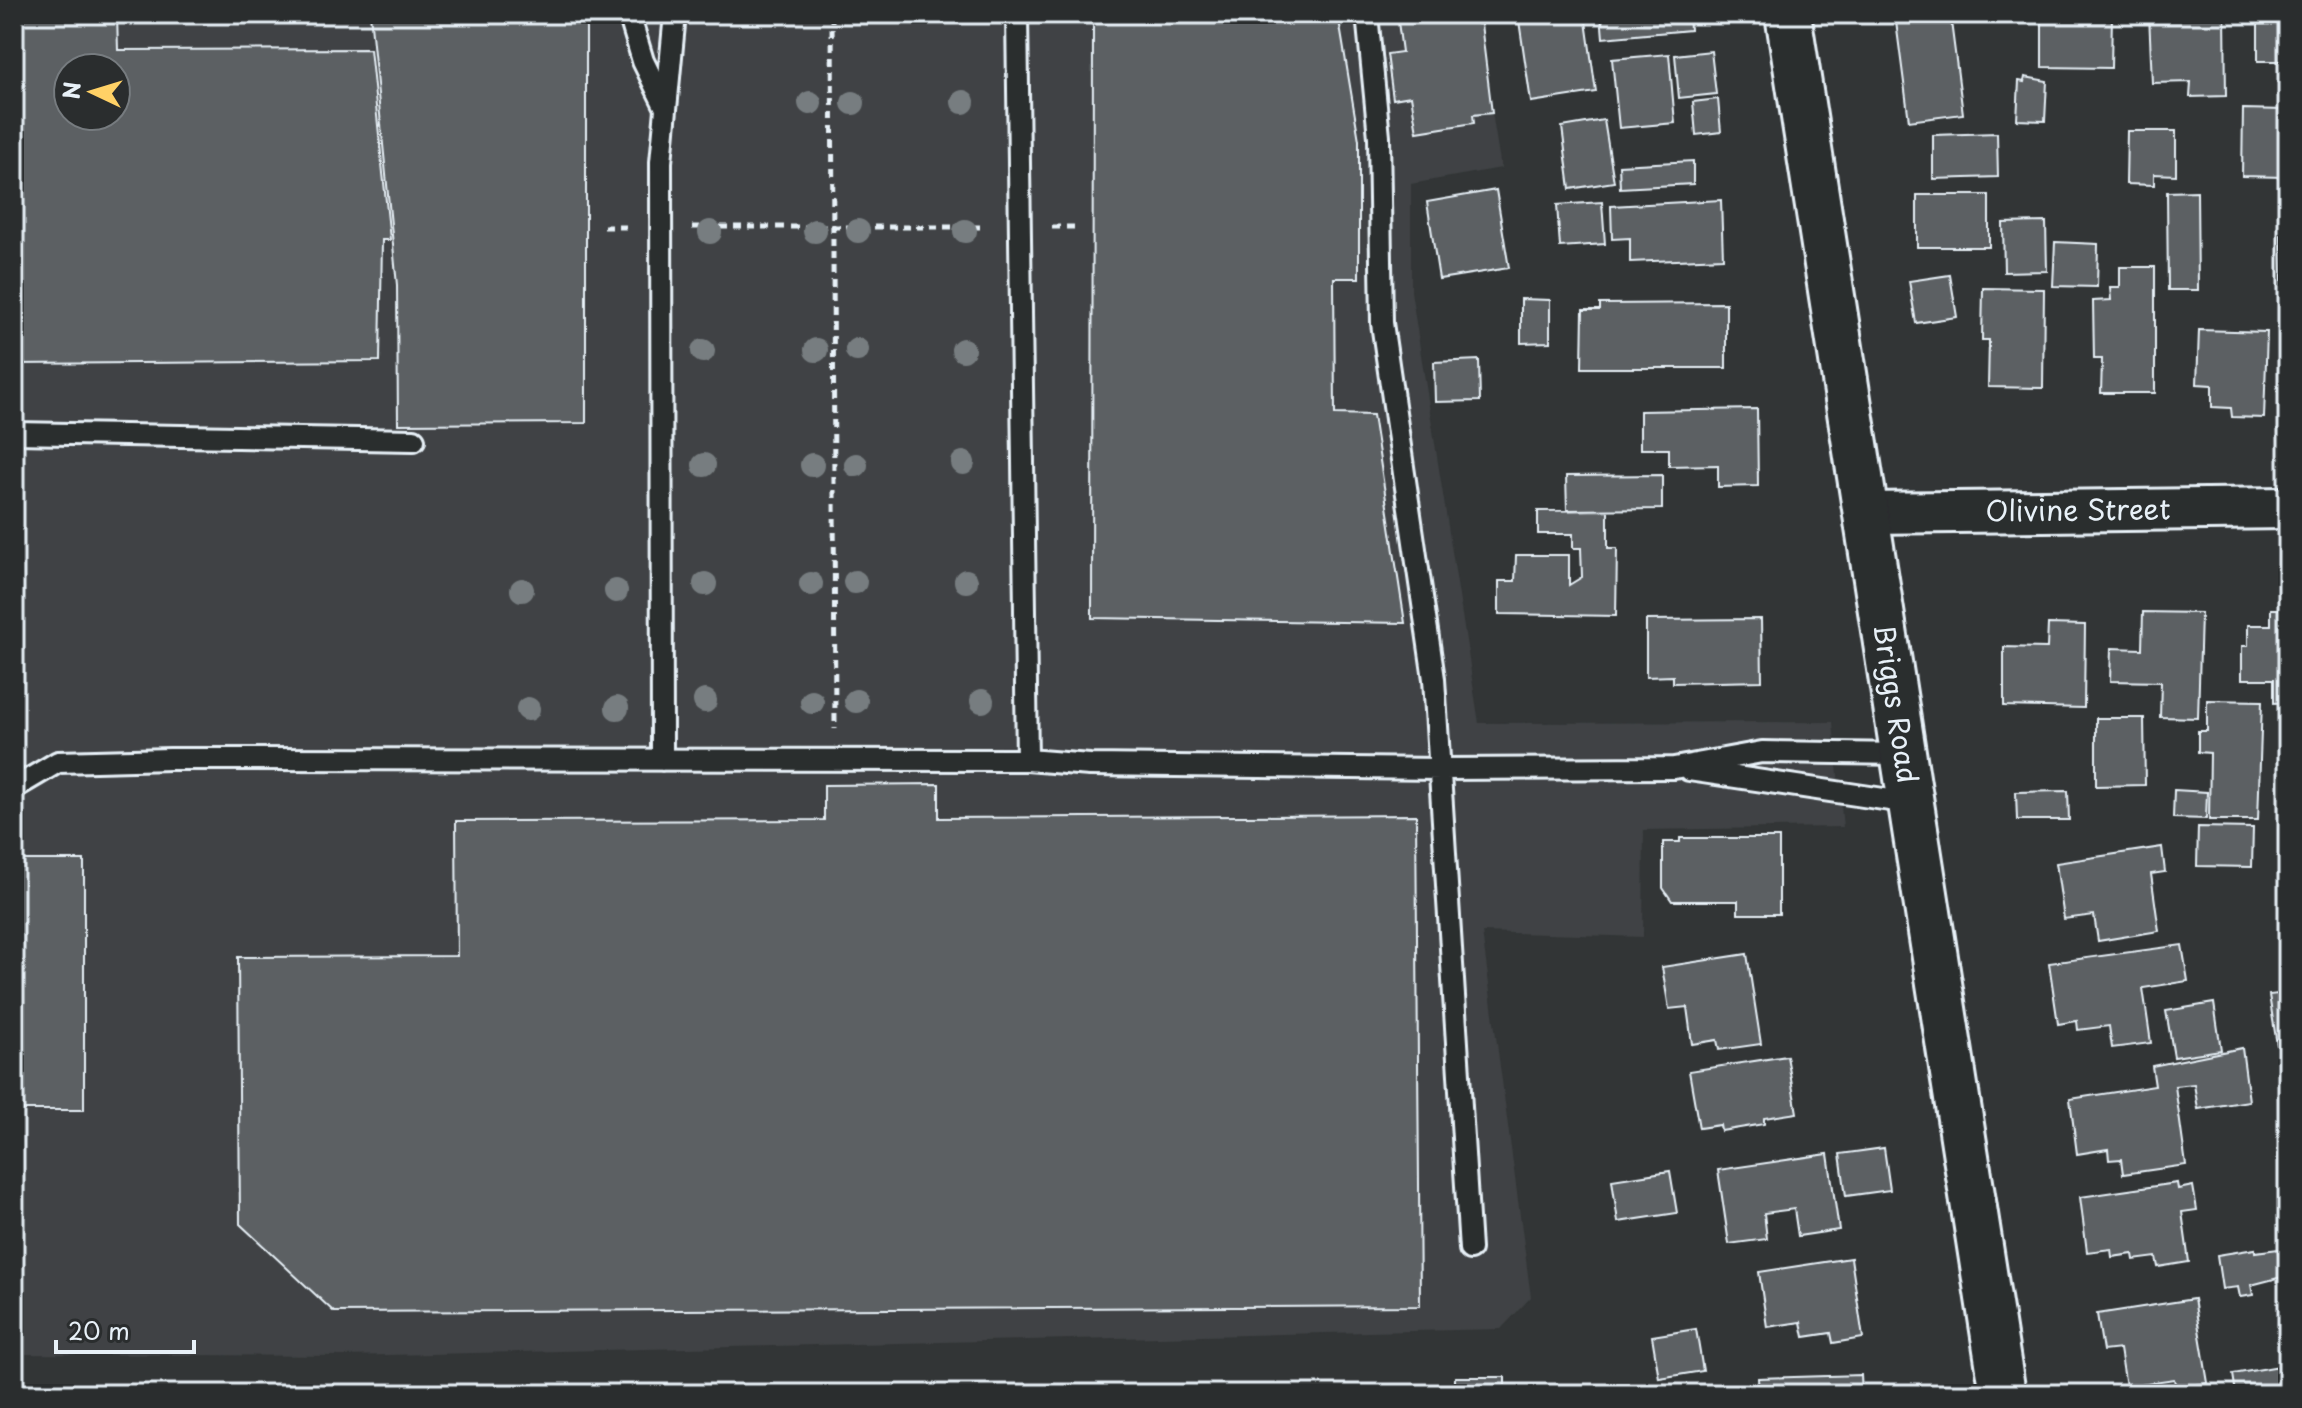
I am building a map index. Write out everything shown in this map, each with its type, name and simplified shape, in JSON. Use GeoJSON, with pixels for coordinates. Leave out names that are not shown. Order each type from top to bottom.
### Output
{"type":"FeatureCollection","features":[{"type":"Feature","properties":{"kind":"main road","name":"Briggs Road"},"geometry":{"type":"LineString","coordinates":[[1788,14],[2003,1394]]}},
{"type":"Feature","properties":{"kind":"street","name":"Olivine Street"},"geometry":{"type":"LineString","coordinates":[[1866,513],[2288,508]]}},
{"type":"Feature","properties":{"kind":"lane"},"geometry":{"type":"LineString","coordinates":[[629,14],[643,61],[666,108]]}},
{"type":"Feature","properties":{"kind":"lane"},"geometry":{"type":"LineString","coordinates":[[662,760],[661,162],[675,14]]}},
{"type":"Feature","properties":{"kind":"lane"},"geometry":{"type":"LineString","coordinates":[[1017,14],[1027,760]]}},
{"type":"Feature","properties":{"kind":"lane"},"geometry":{"type":"LineString","coordinates":[[1367,14],[1379,137],[1382,323],[1434,679],[1470,1249]]}},
{"type":"Feature","properties":{"kind":"lane"},"geometry":{"type":"LineString","coordinates":[[14,433],[414,440]]}},
{"type":"Feature","properties":{"kind":"lane"},"geometry":{"type":"LineString","coordinates":[[14,788],[58,762],[1027,760],[1090,765],[1674,768],[1762,752],[1903,754]]}},
{"type":"Feature","properties":{"kind":"lane"},"geometry":{"type":"LineString","coordinates":[[1674,768],[1753,783],[1910,803]]}},
{"type":"Feature","properties":{"kind":"path"},"geometry":{"type":"LineString","coordinates":[[832,14],[835,760]]}},
{"type":"Feature","properties":{"kind":"path"},"geometry":{"type":"LineString","coordinates":[[604,227],[1079,227]]}},
{"type":"Feature","properties":{"kind":"shaded area"},"geometry":{"type":"Polygon","coordinates":[[[14,14],[1476,14],[1501,168],[1411,184],[1411,291],[1479,723],[1833,722],[1843,827],[1644,830],[1643,937],[1482,932],[1531,1297],[1501,1329],[345,1356],[14,1354],[14,14]]]}},
{"type":"Feature","properties":{"kind":"building"},"geometry":{"type":"Polygon","coordinates":[[[14,14],[117,14],[118,50],[370,49],[390,240],[382,240],[380,361],[14,364],[14,14]]]}},
{"type":"Feature","properties":{"kind":"building"},"geometry":{"type":"Polygon","coordinates":[[[370,14],[586,14],[586,423],[398,424],[397,285],[370,14]]]}},
{"type":"Feature","properties":{"kind":"building"},"geometry":{"type":"Polygon","coordinates":[[[1093,14],[1338,14],[1359,140],[1359,278],[1334,278],[1335,414],[1373,415],[1405,623],[1092,618],[1093,14]]]}},
{"type":"Feature","properties":{"kind":"building"},"geometry":{"type":"Polygon","coordinates":[[[1397,14],[1476,14],[1478,24],[1481,24],[1492,113],[1473,115],[1474,123],[1417,132],[1411,96],[1393,99],[1387,54],[1402,52],[1397,14]]]}},
{"type":"Feature","properties":{"kind":"building"},"geometry":{"type":"Polygon","coordinates":[[[1518,14],[1585,14],[1596,92],[1531,102],[1518,14]]]}},
{"type":"Feature","properties":{"kind":"building"},"geometry":{"type":"Polygon","coordinates":[[[1601,14],[1689,14],[1690,30],[1603,38],[1601,14]]]}},
{"type":"Feature","properties":{"kind":"building"},"geometry":{"type":"Polygon","coordinates":[[[1895,14],[1950,14],[1963,114],[1909,121],[1895,14]]]}},
{"type":"Feature","properties":{"kind":"building"},"geometry":{"type":"Polygon","coordinates":[[[2042,14],[2112,14],[2111,68],[2042,67],[2042,14]]]}},
{"type":"Feature","properties":{"kind":"building"},"geometry":{"type":"Polygon","coordinates":[[[2149,14],[2225,14],[2226,96],[2190,97],[2191,82],[2152,83],[2149,14]]]}},
{"type":"Feature","properties":{"kind":"building"},"geometry":{"type":"Polygon","coordinates":[[[2283,14],[2288,14],[2288,61],[2258,61],[2258,24],[2283,23],[2283,14]]]}},
{"type":"Feature","properties":{"kind":"building"},"geometry":{"type":"Polygon","coordinates":[[[1711,51],[1716,94],[1679,98],[1675,55],[1711,51]]]}},
{"type":"Feature","properties":{"kind":"building"},"geometry":{"type":"Polygon","coordinates":[[[1669,54],[1675,123],[1619,128],[1612,59],[1669,54]]]}},
{"type":"Feature","properties":{"kind":"building"},"geometry":{"type":"Polygon","coordinates":[[[2025,77],[2047,81],[2045,121],[2017,120],[2019,81],[2024,82],[2025,77]]]}},
{"type":"Feature","properties":{"kind":"building"},"geometry":{"type":"Polygon","coordinates":[[[1718,99],[1721,132],[1696,135],[1693,102],[1718,99]]]}},
{"type":"Feature","properties":{"kind":"building"},"geometry":{"type":"Polygon","coordinates":[[[2243,109],[2285,110],[2284,177],[2242,176],[2243,109]]]}},
{"type":"Feature","properties":{"kind":"building"},"geometry":{"type":"Polygon","coordinates":[[[1604,120],[1614,182],[1570,189],[1562,127],[1604,120]]]}},
{"type":"Feature","properties":{"kind":"building"},"geometry":{"type":"Polygon","coordinates":[[[2127,131],[2176,131],[2176,175],[2154,174],[2154,185],[2126,184],[2127,131]]]}},
{"type":"Feature","properties":{"kind":"building"},"geometry":{"type":"Polygon","coordinates":[[[1997,133],[1998,177],[1933,179],[1933,135],[1997,133]]]}},
{"type":"Feature","properties":{"kind":"building"},"geometry":{"type":"Polygon","coordinates":[[[1693,161],[1693,184],[1620,188],[1619,165],[1693,161]]]}},
{"type":"Feature","properties":{"kind":"building"},"geometry":{"type":"Polygon","coordinates":[[[1496,190],[1509,268],[1439,279],[1427,202],[1496,190]]]}},
{"type":"Feature","properties":{"kind":"building"},"geometry":{"type":"Polygon","coordinates":[[[2197,191],[2198,290],[2168,290],[2167,192],[2197,191]]]}},
{"type":"Feature","properties":{"kind":"building"},"geometry":{"type":"Polygon","coordinates":[[[1917,195],[1989,195],[1989,247],[1917,247],[1917,195]]]}},
{"type":"Feature","properties":{"kind":"building"},"geometry":{"type":"Polygon","coordinates":[[[1721,200],[1723,258],[1630,262],[1630,238],[1612,239],[1611,206],[1721,200]]]}},
{"type":"Feature","properties":{"kind":"building"},"geometry":{"type":"Polygon","coordinates":[[[1602,202],[1605,244],[1560,247],[1557,205],[1602,202]]]}},
{"type":"Feature","properties":{"kind":"building"},"geometry":{"type":"Polygon","coordinates":[[[2046,222],[2047,271],[2004,272],[2003,223],[2046,222]]]}},
{"type":"Feature","properties":{"kind":"building"},"geometry":{"type":"Polygon","coordinates":[[[2288,234],[2288,292],[2282,292],[2281,235],[2288,234]]]}},
{"type":"Feature","properties":{"kind":"building"},"geometry":{"type":"Polygon","coordinates":[[[2055,242],[2098,244],[2097,287],[2053,286],[2055,242]]]}},
{"type":"Feature","properties":{"kind":"building"},"geometry":{"type":"Polygon","coordinates":[[[2120,267],[2155,267],[2155,393],[2101,393],[2102,359],[2094,359],[2093,301],[2111,300],[2110,287],[2120,287],[2120,267]]]}},
{"type":"Feature","properties":{"kind":"building"},"geometry":{"type":"Polygon","coordinates":[[[1950,275],[1957,317],[1916,323],[1909,281],[1950,275]]]}},
{"type":"Feature","properties":{"kind":"building"},"geometry":{"type":"Polygon","coordinates":[[[1983,288],[2044,289],[2043,388],[1988,387],[1989,340],[1982,340],[1983,288]]]}},
{"type":"Feature","properties":{"kind":"building"},"geometry":{"type":"Polygon","coordinates":[[[1521,299],[1550,300],[1550,342],[1521,343],[1521,299]]]}},
{"type":"Feature","properties":{"kind":"building"},"geometry":{"type":"Polygon","coordinates":[[[1726,303],[1726,368],[1582,368],[1583,310],[1600,310],[1600,304],[1726,303]]]}},
{"type":"Feature","properties":{"kind":"building"},"geometry":{"type":"Polygon","coordinates":[[[2199,330],[2267,332],[2264,418],[2232,417],[2231,408],[2212,407],[2212,385],[2197,384],[2199,330]]]}},
{"type":"Feature","properties":{"kind":"building"},"geometry":{"type":"Polygon","coordinates":[[[1479,360],[1480,401],[1435,402],[1434,362],[1479,360]]]}},
{"type":"Feature","properties":{"kind":"building"},"geometry":{"type":"Polygon","coordinates":[[[1757,409],[1758,486],[1718,487],[1718,465],[1669,466],[1669,449],[1640,449],[1640,411],[1757,409]]]}},
{"type":"Feature","properties":{"kind":"building"},"geometry":{"type":"Polygon","coordinates":[[[1662,475],[1662,509],[1567,510],[1566,476],[1662,475]]]}},
{"type":"Feature","properties":{"kind":"building"},"geometry":{"type":"Polygon","coordinates":[[[1608,510],[1608,548],[1617,548],[1616,616],[1499,614],[1499,581],[1515,581],[1516,555],[1569,555],[1569,585],[1582,577],[1581,548],[1573,548],[1573,534],[1538,534],[1538,511],[1608,510]]]}},
{"type":"Feature","properties":{"kind":"building"},"geometry":{"type":"Polygon","coordinates":[[[2271,609],[2288,609],[2288,702],[2274,703],[2274,679],[2242,679],[2242,646],[2248,646],[2248,625],[2271,625],[2271,609]]]}},
{"type":"Feature","properties":{"kind":"building"},"geometry":{"type":"Polygon","coordinates":[[[2143,612],[2201,613],[2198,718],[2160,717],[2161,682],[2110,681],[2111,648],[2142,649],[2143,612]]]}},
{"type":"Feature","properties":{"kind":"building"},"geometry":{"type":"Polygon","coordinates":[[[1761,619],[1762,681],[1673,683],[1673,676],[1646,677],[1646,620],[1761,619]]]}},
{"type":"Feature","properties":{"kind":"building"},"geometry":{"type":"Polygon","coordinates":[[[2048,624],[2085,625],[2084,708],[2004,706],[2004,647],[2047,648],[2048,624]]]}},
{"type":"Feature","properties":{"kind":"building"},"geometry":{"type":"Polygon","coordinates":[[[2207,700],[2262,701],[2258,820],[2209,820],[2210,753],[2198,752],[2198,731],[2207,731],[2207,700]]]}},
{"type":"Feature","properties":{"kind":"building"},"geometry":{"type":"Polygon","coordinates":[[[2096,718],[2144,718],[2145,785],[2096,786],[2096,718]]]}},
{"type":"Feature","properties":{"kind":"building"},"geometry":{"type":"Polygon","coordinates":[[[939,784],[939,818],[1416,815],[1420,1306],[334,1312],[240,1224],[238,957],[457,956],[456,821],[824,820],[824,785],[939,784]]]}},
{"type":"Feature","properties":{"kind":"building"},"geometry":{"type":"Polygon","coordinates":[[[2174,790],[2207,792],[2206,819],[2173,818],[2174,790]]]}},
{"type":"Feature","properties":{"kind":"building"},"geometry":{"type":"Polygon","coordinates":[[[2068,791],[2069,820],[2017,820],[2016,792],[2068,791]]]}},
{"type":"Feature","properties":{"kind":"building"},"geometry":{"type":"Polygon","coordinates":[[[2198,827],[2253,828],[2252,867],[2197,866],[2198,827]]]}},
{"type":"Feature","properties":{"kind":"building"},"geometry":{"type":"Polygon","coordinates":[[[2279,829],[2288,829],[2288,872],[2279,872],[2279,829]]]}},
{"type":"Feature","properties":{"kind":"building"},"geometry":{"type":"Polygon","coordinates":[[[1680,838],[1779,838],[1779,914],[1738,914],[1738,901],[1672,901],[1663,888],[1663,842],[1680,842],[1680,838]]]}},
{"type":"Feature","properties":{"kind":"building"},"geometry":{"type":"Polygon","coordinates":[[[2162,847],[2165,872],[2151,874],[2159,931],[2098,941],[2094,915],[2064,919],[2056,863],[2162,847]]]}},
{"type":"Feature","properties":{"kind":"building"},"geometry":{"type":"Polygon","coordinates":[[[14,860],[84,860],[84,1110],[14,1110],[14,860]]]}},
{"type":"Feature","properties":{"kind":"building"},"geometry":{"type":"Polygon","coordinates":[[[2283,927],[2288,927],[2288,970],[2283,970],[2283,927]]]}},
{"type":"Feature","properties":{"kind":"building"},"geometry":{"type":"Polygon","coordinates":[[[2182,945],[2188,981],[2143,988],[2151,1043],[2112,1048],[2109,1026],[2078,1030],[2077,1021],[2058,1024],[2049,963],[2182,945]]]}},
{"type":"Feature","properties":{"kind":"building"},"geometry":{"type":"Polygon","coordinates":[[[1747,954],[1761,1044],[1719,1050],[1717,1040],[1692,1044],[1687,1007],[1669,1009],[1662,967],[1747,954]]]}},
{"type":"Feature","properties":{"kind":"building"},"geometry":{"type":"Polygon","coordinates":[[[2286,993],[2288,1043],[2277,1045],[2269,995],[2286,993]]]}},
{"type":"Feature","properties":{"kind":"building"},"geometry":{"type":"Polygon","coordinates":[[[2214,1003],[2221,1050],[2174,1057],[2166,1011],[2214,1003]]]}},
{"type":"Feature","properties":{"kind":"building"},"geometry":{"type":"Polygon","coordinates":[[[2242,1048],[2249,1101],[2198,1109],[2194,1084],[2175,1086],[2186,1165],[2123,1174],[2121,1159],[2109,1160],[2108,1149],[2077,1154],[2070,1099],[2155,1086],[2152,1066],[2242,1048]]]}},
{"type":"Feature","properties":{"kind":"building"},"geometry":{"type":"Polygon","coordinates":[[[1787,1056],[1797,1113],[1764,1118],[1764,1124],[1721,1131],[1720,1125],[1699,1128],[1689,1071],[1787,1056]]]}},
{"type":"Feature","properties":{"kind":"building"},"geometry":{"type":"Polygon","coordinates":[[[1884,1148],[1890,1190],[1846,1196],[1840,1154],[1884,1148]]]}},
{"type":"Feature","properties":{"kind":"building"},"geometry":{"type":"Polygon","coordinates":[[[1828,1154],[1839,1230],[1798,1236],[1794,1209],[1764,1213],[1767,1239],[1729,1244],[1718,1170],[1828,1154]]]}},
{"type":"Feature","properties":{"kind":"building"},"geometry":{"type":"Polygon","coordinates":[[[1670,1171],[1677,1213],[1618,1222],[1612,1180],[1670,1171]]]}},
{"type":"Feature","properties":{"kind":"building"},"geometry":{"type":"Polygon","coordinates":[[[2177,1183],[2178,1189],[2193,1186],[2197,1210],[2182,1212],[2189,1262],[2158,1267],[2156,1257],[2134,1260],[2133,1254],[2112,1257],[2111,1249],[2087,1252],[2080,1197],[2177,1183]]]}},
{"type":"Feature","properties":{"kind":"building"},"geometry":{"type":"Polygon","coordinates":[[[2255,1249],[2255,1252],[2278,1249],[2282,1277],[2251,1285],[2253,1295],[2240,1297],[2238,1287],[2222,1289],[2217,1255],[2255,1249]]]}},
{"type":"Feature","properties":{"kind":"building"},"geometry":{"type":"Polygon","coordinates":[[[1851,1258],[1863,1338],[1833,1343],[1831,1333],[1804,1337],[1801,1322],[1767,1327],[1759,1272],[1851,1258]]]}},
{"type":"Feature","properties":{"kind":"building"},"geometry":{"type":"Polygon","coordinates":[[[2194,1299],[2208,1383],[2176,1388],[2174,1379],[2126,1386],[2120,1349],[2103,1351],[2097,1314],[2194,1299]]]}},
{"type":"Feature","properties":{"kind":"building"},"geometry":{"type":"Polygon","coordinates":[[[1696,1329],[1703,1371],[1659,1378],[1652,1336],[1696,1329]]]}},
{"type":"Feature","properties":{"kind":"building"},"geometry":{"type":"Polygon","coordinates":[[[2288,1366],[2288,1394],[2236,1394],[2233,1374],[2288,1366]]]}},
{"type":"Feature","properties":{"kind":"building"},"geometry":{"type":"Polygon","coordinates":[[[1861,1375],[1862,1394],[1759,1394],[1758,1378],[1861,1375]]]}},
{"type":"Feature","properties":{"kind":"building"},"geometry":{"type":"Polygon","coordinates":[[[1455,1377],[1505,1377],[1505,1394],[1455,1394],[1455,1377]]]}},
{"type":"Feature","properties":{"kind":"building"},"geometry":{"type":"Polygon","coordinates":[[[431,1384],[432,1394],[385,1394],[385,1386],[431,1384]]]}}]}
